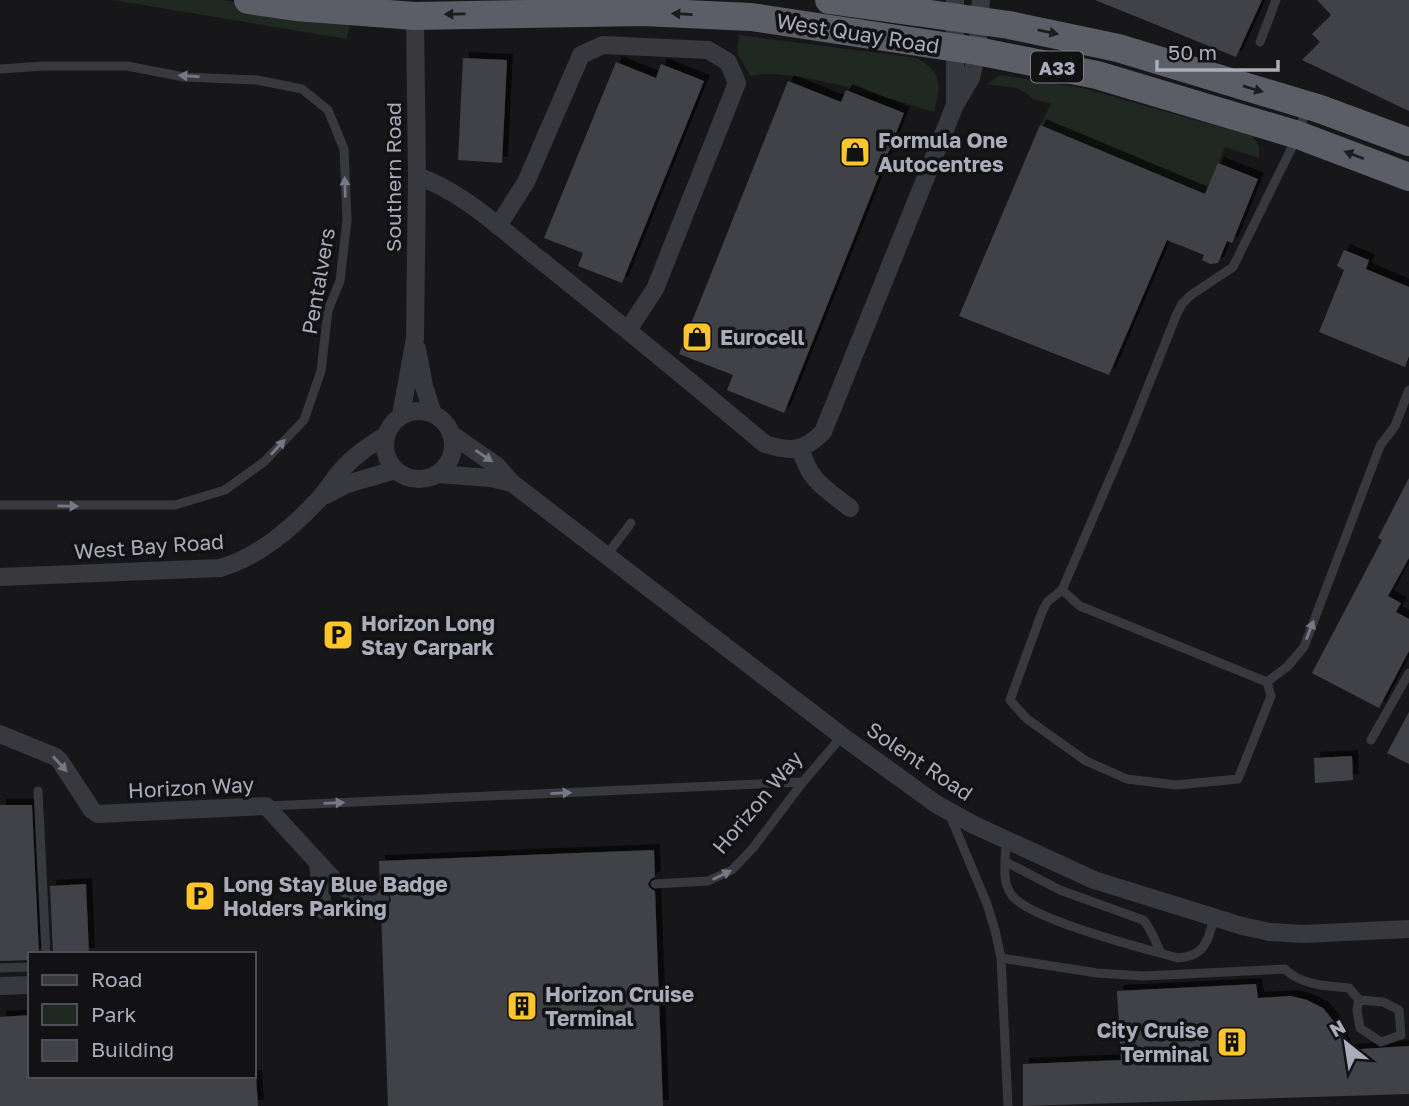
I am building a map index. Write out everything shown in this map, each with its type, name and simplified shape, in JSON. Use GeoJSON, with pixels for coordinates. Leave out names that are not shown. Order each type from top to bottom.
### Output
{"type":"FeatureCollection","features":[{"type":"Feature","properties":{"kind":"highway","name":"West Quay Road"},"geometry":{"type":"LineString","coordinates":[[247,0],[296,7],[415,16],[643,12],[751,17],[965,50],[1097,75],[1298,135],[1409,177]]}},
{"type":"Feature","properties":{"kind":"highway","name":"West Quay Road"},"geometry":{"type":"LineString","coordinates":[[829,0],[967,10],[1118,48],[1307,106],[1409,142]]}},
{"type":"Feature","properties":{"kind":"street"},"geometry":{"type":"LineString","coordinates":[[965,50],[967,10]]}},
{"type":"Feature","properties":{"kind":"street"},"geometry":{"type":"LineString","coordinates":[[417,176],[438,183],[498,226],[765,444],[783,449],[800,449],[813,443],[823,432],[955,105],[965,50],[967,10]]}},
{"type":"Feature","properties":{"kind":"street","name":"Southern Road"},"geometry":{"type":"LineString","coordinates":[[401,415],[415,338],[415,16]]}},
{"type":"Feature","properties":{"kind":"street"},"geometry":{"type":"LineString","coordinates":[[498,226],[526,182],[581,55],[603,45],[708,50],[728,62],[737,83],[655,289],[628,330]]}},
{"type":"Feature","properties":{"kind":"street","name":"Southern Road"},"geometry":{"type":"LineString","coordinates":[[415,338],[424,386],[433,414]]}},
{"type":"Feature","properties":{"kind":"street"},"geometry":{"type":"LineString","coordinates":[[423,411],[433,414],[441,419],[452,434],[451,456],[438,474],[416,480],[404,477],[395,470],[385,454],[386,435],[389,427],[401,415],[423,411]]}},
{"type":"Feature","properties":{"kind":"street","name":"Solent Road"},"geometry":{"type":"LineString","coordinates":[[452,434],[498,466],[512,483],[842,736],[948,811],[1094,880],[1214,918],[1270,932],[1303,934],[1409,929]]}},
{"type":"Feature","properties":{"kind":"street","name":"West Bay Road"},"geometry":{"type":"LineString","coordinates":[[0,577],[220,568],[254,555],[320,498],[341,470],[361,451],[386,435]]}},
{"type":"Feature","properties":{"kind":"street"},"geometry":{"type":"LineString","coordinates":[[800,449],[804,466],[816,481],[850,508]]}},
{"type":"Feature","properties":{"kind":"street","name":"West Bay Road"},"geometry":{"type":"LineString","coordinates":[[320,498],[347,484],[395,470]]}},
{"type":"Feature","properties":{"kind":"street","name":"Solent Road"},"geometry":{"type":"LineString","coordinates":[[438,474],[490,478],[512,483]]}},
{"type":"Feature","properties":{"kind":"street","name":"Horizon Way"},"geometry":{"type":"LineString","coordinates":[[0,734],[60,761],[92,810],[98,814],[266,806],[335,881],[351,892],[380,898]]}},
{"type":"Feature","properties":{"kind":"street"},"geometry":{"type":"LineString","coordinates":[[318,863],[323,910]]}},
{"type":"Feature","properties":{"kind":"street"},"geometry":{"type":"LineString","coordinates":[[0,986],[28,985]]}},
{"type":"Feature","properties":{"kind":"lane"},"geometry":{"type":"LineString","coordinates":[[1260,42],[1276,0]]}},
{"type":"Feature","properties":{"kind":"lane","name":"Pentalvers"},"geometry":{"type":"LineString","coordinates":[[0,69],[127,66],[184,76],[257,80],[302,89],[328,110],[344,149],[347,220],[340,281],[328,310],[321,371],[303,420],[265,461],[225,490],[175,505],[0,505]]}},
{"type":"Feature","properties":{"kind":"lane"},"geometry":{"type":"LineString","coordinates":[[1062,590],[1080,606],[1267,682],[1272,696],[1238,779],[1176,785],[1127,779],[1086,761],[1027,719],[1010,700],[1042,612],[1047,602],[1062,590],[1182,304],[1233,267],[1298,135],[1307,106]]}},
{"type":"Feature","properties":{"kind":"lane"},"geometry":{"type":"LineString","coordinates":[[1267,682],[1288,666],[1304,647],[1380,446],[1395,426],[1409,390]]}},
{"type":"Feature","properties":{"kind":"lane"},"geometry":{"type":"LineString","coordinates":[[607,555],[631,523]]}},
{"type":"Feature","properties":{"kind":"lane"},"geometry":{"type":"LineString","coordinates":[[1371,740],[1409,673]]}},
{"type":"Feature","properties":{"kind":"lane","name":"Horizon Way"},"geometry":{"type":"LineString","coordinates":[[655,884],[708,881],[732,870],[753,848],[842,736]]}},
{"type":"Feature","properties":{"kind":"lane"},"geometry":{"type":"LineString","coordinates":[[266,806],[803,782]]}},
{"type":"Feature","properties":{"kind":"lane"},"geometry":{"type":"LineString","coordinates":[[38,791],[46,952]]}},
{"type":"Feature","properties":{"kind":"lane"},"geometry":{"type":"LineString","coordinates":[[948,811],[987,904],[995,930],[1000,958],[1008,1106]]}},
{"type":"Feature","properties":{"kind":"lane"},"geometry":{"type":"LineString","coordinates":[[1006,840],[1006,884],[1011,896],[1025,906],[1091,934],[1178,958],[1191,957],[1203,949],[1214,918]]}},
{"type":"Feature","properties":{"kind":"lane"},"geometry":{"type":"LineString","coordinates":[[1006,862],[1060,890],[1143,920],[1150,927],[1161,953]]}},
{"type":"Feature","properties":{"kind":"lane"},"geometry":{"type":"LineString","coordinates":[[1000,958],[1097,974],[1144,976],[1285,969],[1292,976],[1321,985],[1349,988],[1359,1000],[1383,1002],[1399,1010],[1401,1035],[1381,1042],[1360,1028],[1357,1010],[1359,1000]]}},
{"type":"Feature","properties":{"kind":"lane"},"geometry":{"type":"LineString","coordinates":[[0,968],[28,967]]}},
{"type":"Feature","properties":{"kind":"green space"},"geometry":{"type":"Polygon","coordinates":[[[113,0],[224,0],[350,21],[347,39],[113,0]]]}},
{"type":"Feature","properties":{"kind":"green space"},"geometry":{"type":"Polygon","coordinates":[[[739,35],[917,58],[932,69],[938,80],[934,112],[869,92],[813,79],[788,75],[751,76],[737,54],[739,35]]]}},
{"type":"Feature","properties":{"kind":"green space"},"geometry":{"type":"Polygon","coordinates":[[[1001,75],[1083,88],[1252,136],[1259,146],[1259,158],[1225,147],[1208,195],[1203,193],[1181,246],[1167,241],[1190,187],[1040,125],[1051,104],[1033,99],[1020,89],[987,84],[1001,75]]]}},
{"type":"Feature","properties":{"kind":"building"},"geometry":{"type":"Polygon","coordinates":[[[1095,0],[1262,0],[1236,57],[1095,0]]]}},
{"type":"Feature","properties":{"kind":"building"},"geometry":{"type":"Polygon","coordinates":[[[1317,0],[1409,0],[1409,111],[1302,60],[1320,42],[1312,34],[1331,15],[1317,0]]]}},
{"type":"Feature","properties":{"kind":"building"},"geometry":{"type":"Polygon","coordinates":[[[463,58],[507,60],[502,163],[458,160],[463,58]]]}},
{"type":"Feature","properties":{"kind":"building"},"geometry":{"type":"Polygon","coordinates":[[[616,62],[656,78],[661,64],[704,81],[622,283],[578,266],[583,253],[544,238],[616,62]]]}},
{"type":"Feature","properties":{"kind":"building"},"geometry":{"type":"Polygon","coordinates":[[[788,81],[841,102],[846,90],[904,113],[784,413],[727,390],[733,375],[679,354],[788,81]]]}},
{"type":"Feature","properties":{"kind":"building"},"geometry":{"type":"Polygon","coordinates":[[[1040,125],[1205,194],[1218,163],[1258,179],[1232,243],[1227,241],[1218,263],[1210,264],[1202,260],[1204,255],[1167,240],[1109,375],[959,316],[1040,125]]]}},
{"type":"Feature","properties":{"kind":"building"},"geometry":{"type":"Polygon","coordinates":[[[1344,250],[1369,260],[1366,269],[1409,287],[1409,356],[1405,367],[1319,332],[1344,270],[1337,266],[1344,250]]]}},
{"type":"Feature","properties":{"kind":"building"},"geometry":{"type":"Polygon","coordinates":[[[1409,478],[1409,558],[1388,596],[1401,603],[1396,612],[1409,619],[1409,651],[1379,708],[1312,673],[1382,540],[1378,538],[1409,478]]]}},
{"type":"Feature","properties":{"kind":"building"},"geometry":{"type":"Polygon","coordinates":[[[1409,712],[1409,764],[1387,753],[1409,712]]]}},
{"type":"Feature","properties":{"kind":"building"},"geometry":{"type":"Polygon","coordinates":[[[1352,756],[1353,780],[1315,783],[1314,758],[1352,756]]]}},
{"type":"Feature","properties":{"kind":"building"},"geometry":{"type":"Polygon","coordinates":[[[0,805],[32,805],[39,952],[28,952],[28,960],[0,961],[0,805]]]}},
{"type":"Feature","properties":{"kind":"building","name":"Horizon Cruise Terminal"},"geometry":{"type":"Polygon","coordinates":[[[654,850],[655,877],[648,884],[655,891],[663,1106],[388,1106],[381,909],[388,906],[391,900],[388,890],[380,886],[379,861],[654,850]]]}},
{"type":"Feature","properties":{"kind":"building"},"geometry":{"type":"Polygon","coordinates":[[[86,884],[89,952],[53,952],[50,886],[86,884]]]}},
{"type":"Feature","properties":{"kind":"building","name":"City Cruise Terminal"},"geometry":{"type":"Polygon","coordinates":[[[1256,984],[1258,998],[1291,996],[1323,1008],[1335,1023],[1346,1050],[1409,1046],[1409,1094],[1023,1106],[1023,1064],[1121,1060],[1117,991],[1256,984]]]}},
{"type":"Feature","properties":{"kind":"building"},"geometry":{"type":"Polygon","coordinates":[[[28,1015],[28,1078],[256,1076],[258,1106],[0,1106],[0,1017],[28,1015]]]}},
{"type":"Feature","properties":{"kind":"place","name":"Formula One Autocentres"},"geometry":{"type":"Point","coordinates":[855,152]}},
{"type":"Feature","properties":{"kind":"place","name":"Eurocell"},"geometry":{"type":"Point","coordinates":[697,337]}},
{"type":"Feature","properties":{"kind":"place","name":"Horizon Long Stay Carpark"},"geometry":{"type":"Point","coordinates":[338,635]}},
{"type":"Feature","properties":{"kind":"place","name":"Long Stay Blue Badge Holders Parking"},"geometry":{"type":"Point","coordinates":[200,896]}},
{"type":"Feature","properties":{"kind":"place","name":"Horizon Cruise Terminal"},"geometry":{"type":"Point","coordinates":[522,1006]}},
{"type":"Feature","properties":{"kind":"place","name":"City Cruise Terminal"},"geometry":{"type":"Point","coordinates":[1232,1042]}}]}
